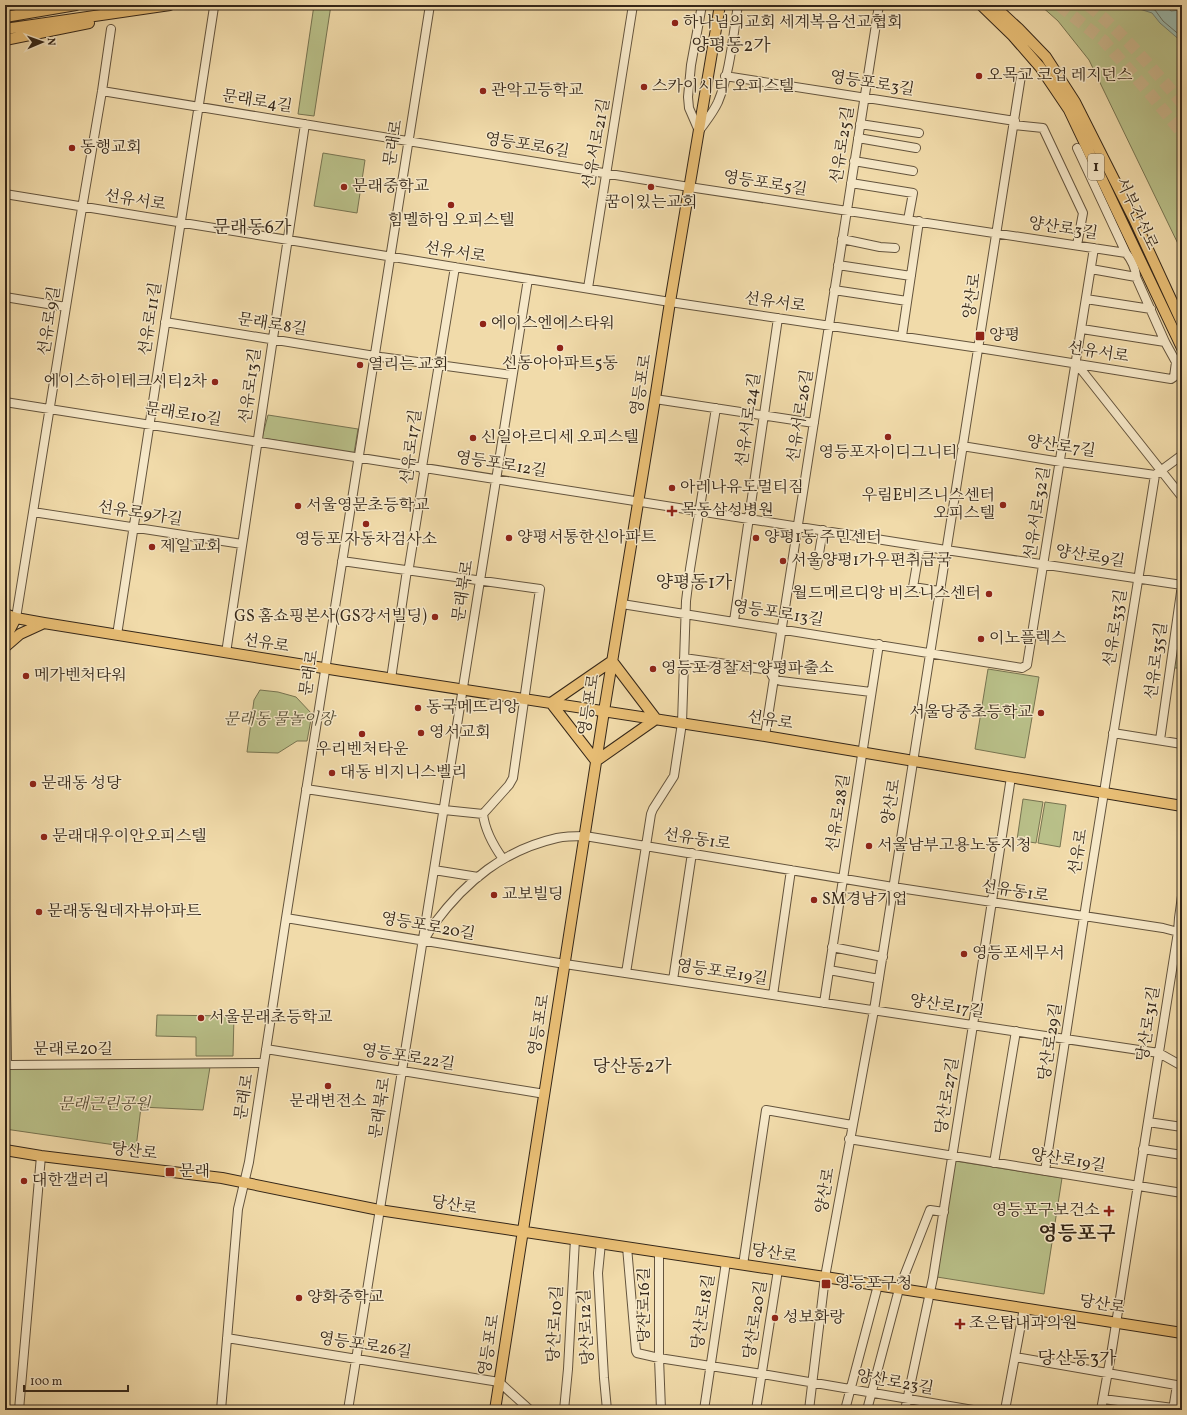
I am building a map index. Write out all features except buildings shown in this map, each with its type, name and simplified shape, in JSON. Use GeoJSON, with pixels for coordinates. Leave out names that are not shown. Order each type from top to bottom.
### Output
{"type":"FeatureCollection","features":[{"type":"Feature","properties":{"kind":"main road"},"geometry":{"type":"LineString","coordinates":[[5,16],[76,5]]}},
{"type":"Feature","properties":{"kind":"main road"},"geometry":{"type":"LineString","coordinates":[[5,29],[168,5]]}},
{"type":"Feature","properties":{"kind":"main road"},"geometry":{"type":"LineString","coordinates":[[5,40],[90,23],[168,5]]}},
{"type":"Feature","properties":{"kind":"main road","name":"영등포로"},"geometry":{"type":"LineString","coordinates":[[495,1410],[612,661],[720,5]]}},
{"type":"Feature","properties":{"kind":"main road","name":"서부간선로"},"geometry":{"type":"LineString","coordinates":[[984,5],[1019,29],[1046,57],[1075,102],[1134,219],[1182,323]]}},
{"type":"Feature","properties":{"kind":"main road","name":"서부간선로"},"geometry":{"type":"LineString","coordinates":[[984,5],[1040,67],[1069,110],[1182,348]]}},
{"type":"Feature","properties":{"kind":"main road","name":"선유로"},"geometry":{"type":"LineString","coordinates":[[5,614],[16,618],[44,623],[325,669],[765,736],[1182,806]]}},
{"type":"Feature","properties":{"kind":"main road"},"geometry":{"type":"LineString","coordinates":[[5,639],[16,618]]}},
{"type":"Feature","properties":{"kind":"main road"},"geometry":{"type":"LineString","coordinates":[[5,647],[20,634],[44,623]]}},
{"type":"Feature","properties":{"kind":"main road"},"geometry":{"type":"LineString","coordinates":[[612,661],[656,719],[596,761],[551,703],[612,661]]}},
{"type":"Feature","properties":{"kind":"main road","name":"당산로"},"geometry":{"type":"LineString","coordinates":[[5,1150],[244,1182],[379,1210],[878,1285],[1182,1333]]}},
{"type":"Feature","properties":{"kind":"street","name":"문래로"},"geometry":{"type":"LineString","coordinates":[[221,1410],[238,1208],[249,1162],[306,789],[430,5]]}},
{"type":"Feature","properties":{"kind":"street","name":"선유서로21길"},"geometry":{"type":"LineString","coordinates":[[588,288],[633,5]]}},
{"type":"Feature","properties":{"kind":"street"},"geometry":{"type":"LineString","coordinates":[[702,5],[691,65],[688,97],[689,108],[699,131],[712,114],[717,103],[725,76],[738,5]]}},
{"type":"Feature","properties":{"kind":"street","name":"선유로25길"},"geometry":{"type":"LineString","coordinates":[[829,325],[879,5]]}},
{"type":"Feature","properties":{"kind":"street","name":"선유로11길"},"geometry":{"type":"LineString","coordinates":[[117,634],[214,7]]}},
{"type":"Feature","properties":{"kind":"street","name":"선유로9길"},"geometry":{"type":"LineString","coordinates":[[16,618],[111,29]]}},
{"type":"Feature","properties":{"kind":"street","name":"영등포로3길"},"geometry":{"type":"LineString","coordinates":[[725,76],[864,97],[1043,128],[1083,213],[1077,246]]}},
{"type":"Feature","properties":{"kind":"street","name":"양산로"},"geometry":{"type":"LineString","coordinates":[[809,1410],[824,1277],[883,957],[939,591],[979,348],[1021,76]]}},
{"type":"Feature","properties":{"kind":"street","name":"문래로4길"},"geometry":{"type":"LineString","coordinates":[[102,91],[408,141]]}},
{"type":"Feature","properties":{"kind":"street","name":"선유로13길"},"geometry":{"type":"LineString","coordinates":[[226,652],[305,124]]}},
{"type":"Feature","properties":{"kind":"street"},"geometry":{"type":"LineString","coordinates":[[860,124],[919,133]]}},
{"type":"Feature","properties":{"kind":"street"},"geometry":{"type":"LineString","coordinates":[[858,138],[916,148]]}},
{"type":"Feature","properties":{"kind":"street","name":"영등포로6길"},"geometry":{"type":"LineString","coordinates":[[408,141],[689,187]]}},
{"type":"Feature","properties":{"kind":"street"},"geometry":{"type":"LineString","coordinates":[[1077,148],[1126,253],[1132,262],[1136,272],[1136,277],[1165,342]]}},
{"type":"Feature","properties":{"kind":"street"},"geometry":{"type":"LineString","coordinates":[[854,161],[913,171]]}},
{"type":"Feature","properties":{"kind":"street"},"geometry":{"type":"LineString","coordinates":[[851,183],[913,193],[908,220]]}},
{"type":"Feature","properties":{"kind":"street","name":"영등포로5길"},"geometry":{"type":"LineString","coordinates":[[689,187],[996,233]]}},
{"type":"Feature","properties":{"kind":"street","name":"선유서로"},"geometry":{"type":"LineString","coordinates":[[5,194],[670,302],[902,336],[1172,379],[1174,377],[1176,362],[1165,342]]}},
{"type":"Feature","properties":{"kind":"street"},"geometry":{"type":"LineString","coordinates":[[902,336],[919,221]]}},
{"type":"Feature","properties":{"kind":"street","name":"양산로3길"},"geometry":{"type":"LineString","coordinates":[[996,233],[1126,253]]}},
{"type":"Feature","properties":{"kind":"street"},"geometry":{"type":"LineString","coordinates":[[842,239],[880,247],[895,248]]}},
{"type":"Feature","properties":{"kind":"street","name":"선유서로32길"},"geometry":{"type":"LineString","coordinates":[[930,652],[1022,668],[1028,665],[1094,248]]}},
{"type":"Feature","properties":{"kind":"street"},"geometry":{"type":"LineString","coordinates":[[838,265],[911,276]]}},
{"type":"Feature","properties":{"kind":"street","name":"선유로17길"},"geometry":{"type":"LineString","coordinates":[[391,679],[407,570],[409,567],[424,473],[422,467],[455,267]]}},
{"type":"Feature","properties":{"kind":"street"},"geometry":{"type":"LineString","coordinates":[[1091,269],[1136,277]]}},
{"type":"Feature","properties":{"kind":"street","name":"문래북로"},"geometry":{"type":"LineString","coordinates":[[348,1410],[528,279]]}},
{"type":"Feature","properties":{"kind":"street"},"geometry":{"type":"LineString","coordinates":[[834,290],[907,301]]}},
{"type":"Feature","properties":{"kind":"street"},"geometry":{"type":"LineString","coordinates":[[5,297],[66,307]]}},
{"type":"Feature","properties":{"kind":"street"},"geometry":{"type":"LineString","coordinates":[[1086,299],[1150,309]]}},
{"type":"Feature","properties":{"kind":"street","name":"선유서로24길"},"geometry":{"type":"LineString","coordinates":[[734,622],[778,318]]}},
{"type":"Feature","properties":{"kind":"street","name":"문래로8길"},"geometry":{"type":"LineString","coordinates":[[165,322],[375,356]]}},
{"type":"Feature","properties":{"kind":"street","name":"선유서로26길"},"geometry":{"type":"LineString","coordinates":[[782,629],[829,325]]}},
{"type":"Feature","properties":{"kind":"street"},"geometry":{"type":"LineString","coordinates":[[1082,329],[1165,342]]}},
{"type":"Feature","properties":{"kind":"street"},"geometry":{"type":"LineString","coordinates":[[375,356],[512,375]]}},
{"type":"Feature","properties":{"kind":"street"},"geometry":{"type":"LineString","coordinates":[[1076,363],[1158,472],[1182,497]]}},
{"type":"Feature","properties":{"kind":"street"},"geometry":{"type":"LineString","coordinates":[[655,399],[814,423]]}},
{"type":"Feature","properties":{"kind":"street","name":"문래로10길"},"geometry":{"type":"LineString","coordinates":[[5,402],[359,457]]}},
{"type":"Feature","properties":{"kind":"street"},"geometry":{"type":"LineString","coordinates":[[646,846],[653,809],[674,776],[682,723],[686,614],[690,569],[716,408]]}},
{"type":"Feature","properties":{"kind":"street","name":"양산로7길"},"geometry":{"type":"LineString","coordinates":[[962,446],[1061,462],[1158,472]]}},
{"type":"Feature","properties":{"kind":"street"},"geometry":{"type":"LineString","coordinates":[[1158,472],[1182,455]]}},
{"type":"Feature","properties":{"kind":"street","name":"영등포로12길"},"geometry":{"type":"LineString","coordinates":[[359,457],[798,526]]}},
{"type":"Feature","properties":{"kind":"street","name":"선유로33길"},"geometry":{"type":"LineString","coordinates":[[1103,793],[1138,579],[1158,472]]}},
{"type":"Feature","properties":{"kind":"street","name":"선유로9가길"},"geometry":{"type":"LineString","coordinates":[[34,512],[242,544]]}},
{"type":"Feature","properties":{"kind":"street","name":"양산로9길"},"geometry":{"type":"LineString","coordinates":[[798,526],[946,550],[1182,585]]}},
{"type":"Feature","properties":{"kind":"street"},"geometry":{"type":"LineString","coordinates":[[817,565],[823,530]]}},
{"type":"Feature","properties":{"kind":"street"},"geometry":{"type":"LineString","coordinates":[[920,546],[913,587],[939,591]]}},
{"type":"Feature","properties":{"kind":"street"},"geometry":{"type":"LineString","coordinates":[[342,561],[540,590],[513,778],[510,786],[483,814]]}},
{"type":"Feature","properties":{"kind":"street","name":"선유로35길"},"geometry":{"type":"LineString","coordinates":[[1160,740],[1182,585]]}},
{"type":"Feature","properties":{"kind":"street","name":"영등포로13길"},"geometry":{"type":"LineString","coordinates":[[622,604],[930,652]]}},
{"type":"Feature","properties":{"kind":"street"},"geometry":{"type":"LineString","coordinates":[[765,736],[782,629]]}},
{"type":"Feature","properties":{"kind":"street","name":"선유로28길"},"geometry":{"type":"LineString","coordinates":[[843,879],[879,644]]}},
{"type":"Feature","properties":{"kind":"street"},"geometry":{"type":"LineString","coordinates":[[684,658],[769,670],[774,679]]}},
{"type":"Feature","properties":{"kind":"street"},"geometry":{"type":"LineString","coordinates":[[774,679],[872,692]]}},
{"type":"Feature","properties":{"kind":"street"},"geometry":{"type":"LineString","coordinates":[[1113,733],[1182,744]]}},
{"type":"Feature","properties":{"kind":"street"},"geometry":{"type":"LineString","coordinates":[[992,902],[1011,777]]}},
{"type":"Feature","properties":{"kind":"street"},"geometry":{"type":"LineString","coordinates":[[306,789],[444,810],[483,814]]}},
{"type":"Feature","properties":{"kind":"street","name":"선유로"},"geometry":{"type":"LineString","coordinates":[[1084,916],[1103,793]]}},
{"type":"Feature","properties":{"kind":"street"},"geometry":{"type":"LineString","coordinates":[[483,814],[484,822],[492,844],[503,859]]}},
{"type":"Feature","properties":{"kind":"street","name":"선유동1로"},"geometry":{"type":"LineString","coordinates":[[422,940],[425,939],[433,925],[469,884],[503,859],[519,850],[559,838],[585,836],[843,879],[1180,932]]}},
{"type":"Feature","properties":{"kind":"street","name":"선유동1로"},"geometry":{"type":"LineString","coordinates":[[626,973],[646,846]]}},
{"type":"Feature","properties":{"kind":"street"},"geometry":{"type":"LineString","coordinates":[[672,980],[692,853]]}},
{"type":"Feature","properties":{"kind":"street"},"geometry":{"type":"LineString","coordinates":[[434,870],[478,877]]}},
{"type":"Feature","properties":{"kind":"street"},"geometry":{"type":"LineString","coordinates":[[773,995],[791,870]]}},
{"type":"Feature","properties":{"kind":"street"},"geometry":{"type":"LineString","coordinates":[[824,1003],[843,879]]}},
{"type":"Feature","properties":{"kind":"street"},"geometry":{"type":"LineString","coordinates":[[1180,932],[1179,918],[1182,896]]}},
{"type":"Feature","properties":{"kind":"street","name":"당산로27길"},"geometry":{"type":"LineString","coordinates":[[904,1410],[930,1294],[992,902]]}},
{"type":"Feature","properties":{"kind":"street","name":"문래로20길"},"geometry":{"type":"LineString","coordinates":[[5,913],[8,1063],[10,1065],[264,1063]]}},
{"type":"Feature","properties":{"kind":"street","name":"당산로29길"},"geometry":{"type":"LineString","coordinates":[[1045,1171],[1084,916]]}},
{"type":"Feature","properties":{"kind":"street","name":"영등포로20길"},"geometry":{"type":"LineString","coordinates":[[286,918],[565,964]]}},
{"type":"Feature","properties":{"kind":"street","name":"당산로31길"},"geometry":{"type":"LineString","coordinates":[[1101,1410],[1180,932]]}},
{"type":"Feature","properties":{"kind":"street"},"geometry":{"type":"LineString","coordinates":[[832,947],[883,957]]}},
{"type":"Feature","properties":{"kind":"street","name":"영등포로19길"},"geometry":{"type":"LineString","coordinates":[[565,964],[874,1010]]}},
{"type":"Feature","properties":{"kind":"street"},"geometry":{"type":"LineString","coordinates":[[829,970],[879,979]]}},
{"type":"Feature","properties":{"kind":"street","name":"양산로17길"},"geometry":{"type":"LineString","coordinates":[[874,1010],[1159,1053]]}},
{"type":"Feature","properties":{"kind":"street"},"geometry":{"type":"LineString","coordinates":[[994,1163],[1016,1031]]}},
{"type":"Feature","properties":{"kind":"street","name":"영등포로22길"},"geometry":{"type":"LineString","coordinates":[[266,1049],[545,1094]]}},
{"type":"Feature","properties":{"kind":"street"},"geometry":{"type":"LineString","coordinates":[[1159,1053],[1182,1066]]}},
{"type":"Feature","properties":{"kind":"street"},"geometry":{"type":"LineString","coordinates":[[744,1265],[766,1110],[852,1125]]}},
{"type":"Feature","properties":{"kind":"street"},"geometry":{"type":"LineString","coordinates":[[1148,1122],[1182,1127]]}},
{"type":"Feature","properties":{"kind":"street","name":"양산로19길"},"geometry":{"type":"LineString","coordinates":[[850,1139],[1182,1193]]}},
{"type":"Feature","properties":{"kind":"street"},"geometry":{"type":"LineString","coordinates":[[1143,1149],[1182,1155]]}},
{"type":"Feature","properties":{"kind":"street"},"geometry":{"type":"LineString","coordinates":[[19,1410],[41,1156]]}},
{"type":"Feature","properties":{"kind":"street"},"geometry":{"type":"LineString","coordinates":[[867,1410],[870,1393],[899,1289],[930,1210],[944,1212]]}},
{"type":"Feature","properties":{"kind":"street","name":"당산로10길"},"geometry":{"type":"LineString","coordinates":[[564,1410],[575,1239]]}},
{"type":"Feature","properties":{"kind":"street","name":"당산로12길"},"geometry":{"type":"LineString","coordinates":[[601,1243],[598,1273],[607,1410]]}},
{"type":"Feature","properties":{"kind":"street"},"geometry":{"type":"LineString","coordinates":[[627,1247],[636,1351],[659,1358]]}},
{"type":"Feature","properties":{"kind":"street","name":"당산로16길"},"geometry":{"type":"LineString","coordinates":[[659,1252],[659,1358],[662,1410]]}},
{"type":"Feature","properties":{"kind":"street","name":"당산로18길"},"geometry":{"type":"LineString","coordinates":[[704,1410],[726,1262]]}},
{"type":"Feature","properties":{"kind":"street","name":"당산로20길"},"geometry":{"type":"LineString","coordinates":[[756,1410],[778,1270]]}},
{"type":"Feature","properties":{"kind":"street"},"geometry":{"type":"LineString","coordinates":[[845,1410],[878,1285]]}},
{"type":"Feature","properties":{"kind":"street"},"geometry":{"type":"LineString","coordinates":[[1005,1410],[1024,1308]]}},
{"type":"Feature","properties":{"kind":"street","name":"영등포로26길"},"geometry":{"type":"LineString","coordinates":[[227,1338],[499,1382]]}},
{"type":"Feature","properties":{"kind":"street"},"geometry":{"type":"LineString","coordinates":[[1015,1357],[1180,1385],[1173,1409],[1103,1399]]}},
{"type":"Feature","properties":{"kind":"street","name":"당산로16길"},"geometry":{"type":"LineString","coordinates":[[659,1358],[710,1366]]}},
{"type":"Feature","properties":{"kind":"street","name":"당산로18길"},"geometry":{"type":"LineString","coordinates":[[710,1366],[762,1374]]}},
{"type":"Feature","properties":{"kind":"street","name":"당산로20길"},"geometry":{"type":"LineString","coordinates":[[762,1374],[813,1384]]}},
{"type":"Feature","properties":{"kind":"street"},"geometry":{"type":"LineString","coordinates":[[499,1382],[530,1410]]}},
{"type":"Feature","properties":{"kind":"street","name":"양산로23길"},"geometry":{"type":"LineString","coordinates":[[813,1384],[973,1410]]}},
{"type":"Feature","properties":{"kind":"green space"},"geometry":{"type":"Polygon","coordinates":[[[314,5],[331,5],[314,116],[298,114],[314,5]]]}},
{"type":"Feature","properties":{"kind":"green space"},"geometry":{"type":"Polygon","coordinates":[[[1040,5],[1182,5],[1182,252],[1089,60],[1058,21],[1040,5]]]}},
{"type":"Feature","properties":{"kind":"green space"},"geometry":{"type":"Polygon","coordinates":[[[323,153],[365,160],[357,213],[314,206],[323,153]]]}},
{"type":"Feature","properties":{"kind":"green space"},"geometry":{"type":"Polygon","coordinates":[[[268,415],[358,429],[354,453],[262,438],[268,415]]]}},
{"type":"Feature","properties":{"kind":"green space"},"geometry":{"type":"Polygon","coordinates":[[[1182,604],[1182,668],[1172,668],[1182,604]]]}},
{"type":"Feature","properties":{"kind":"green space"},"geometry":{"type":"Polygon","coordinates":[[[988,669],[1039,677],[1025,758],[975,749],[988,669]]]}},
{"type":"Feature","properties":{"kind":"green space","name":"문래동 물놀이장"},"geometry":{"type":"Polygon","coordinates":[[[260,690],[278,692],[296,697],[312,714],[307,741],[297,741],[278,753],[247,752],[254,700],[260,690]]]}},
{"type":"Feature","properties":{"kind":"green space"},"geometry":{"type":"Polygon","coordinates":[[[1023,799],[1043,802],[1036,843],[1017,840],[1023,799]]]}},
{"type":"Feature","properties":{"kind":"green space"},"geometry":{"type":"Polygon","coordinates":[[[1045,802],[1066,805],[1060,847],[1038,843],[1045,802]]]}},
{"type":"Feature","properties":{"kind":"green space"},"geometry":{"type":"Polygon","coordinates":[[[157,1015],[234,1016],[233,1056],[196,1056],[196,1037],[156,1036],[157,1015]]]}},
{"type":"Feature","properties":{"kind":"green space","name":"문래근린공원"},"geometry":{"type":"Polygon","coordinates":[[[210,1067],[203,1110],[141,1107],[136,1148],[5,1129],[5,1069],[210,1067]]]}},
{"type":"Feature","properties":{"kind":"green space"},"geometry":{"type":"Polygon","coordinates":[[[955,1161],[1062,1178],[1044,1294],[937,1277],[955,1161]]]}},
{"type":"Feature","properties":{"kind":"water"},"geometry":{"type":"Polygon","coordinates":[[[1127,5],[1164,5],[1171,11],[1181,10],[1179,5],[1182,5],[1182,42],[1160,23],[1152,13],[1127,5]]]}},
{"type":"Feature","properties":{"kind":"tunnel"},"geometry":{"type":"LineString","coordinates":[[1059,5],[1104,41],[1182,133]]}},
{"type":"Feature","properties":{"kind":"tunnel"},"geometry":{"type":"LineString","coordinates":[[1088,5],[1113,27],[1149,64],[1182,103]]}},
{"type":"Feature","properties":{"kind":"place","name":"하나님의교회 세계복음선교협회"},"geometry":{"type":"Point","coordinates":[675,23]}},
{"type":"Feature","properties":{"kind":"place","name":"오목교 코업 레지던스"},"geometry":{"type":"Point","coordinates":[979,76]}},
{"type":"Feature","properties":{"kind":"place","name":"스카이시티 오피스텔"},"geometry":{"type":"Point","coordinates":[644,87]}},
{"type":"Feature","properties":{"kind":"place","name":"관악고등학교"},"geometry":{"type":"Point","coordinates":[483,91]}},
{"type":"Feature","properties":{"kind":"place","name":"동행교회"},"geometry":{"type":"Point","coordinates":[72,148]}},
{"type":"Feature","properties":{"kind":"place","name":"문래중학교"},"geometry":{"type":"Point","coordinates":[344,187]}},
{"type":"Feature","properties":{"kind":"place","name":"꿈이있는교회"},"geometry":{"type":"Point","coordinates":[651,187]}},
{"type":"Feature","properties":{"kind":"place","name":"힘멜하임 오피스텔"},"geometry":{"type":"Point","coordinates":[451,205]}},
{"type":"Feature","properties":{"kind":"place","name":"에이스엔에스타워"},"geometry":{"type":"Point","coordinates":[483,324]}},
{"type":"Feature","properties":{"kind":"place","name":"양평"},"geometry":{"type":"Point","coordinates":[980,336]}},
{"type":"Feature","properties":{"kind":"place","name":"신동아아파트5동"},"geometry":{"type":"Point","coordinates":[560,348]}},
{"type":"Feature","properties":{"kind":"place","name":"열리는 교회"},"geometry":{"type":"Point","coordinates":[360,365]}},
{"type":"Feature","properties":{"kind":"place","name":"에이스하이테크시티2차"},"geometry":{"type":"Point","coordinates":[215,382]}},
{"type":"Feature","properties":{"kind":"place","name":"영등포자이디그니티"},"geometry":{"type":"Point","coordinates":[888,437]}},
{"type":"Feature","properties":{"kind":"place","name":"신일아르디세 오피스텔"},"geometry":{"type":"Point","coordinates":[473,438]}},
{"type":"Feature","properties":{"kind":"place","name":"아레나유도멀티짐"},"geometry":{"type":"Point","coordinates":[672,488]}},
{"type":"Feature","properties":{"kind":"place","name":"우림E비즈니스센터 오피스텔"},"geometry":{"type":"Point","coordinates":[1003,505]}},
{"type":"Feature","properties":{"kind":"place","name":"서울영문초등학교"},"geometry":{"type":"Point","coordinates":[298,506]}},
{"type":"Feature","properties":{"kind":"place","name":"목동삼성병원"},"geometry":{"type":"Point","coordinates":[672,511]}},
{"type":"Feature","properties":{"kind":"place","name":"영등포 자동차검사소"},"geometry":{"type":"Point","coordinates":[366,524]}},
{"type":"Feature","properties":{"kind":"place","name":"양평서통한신아파트"},"geometry":{"type":"Point","coordinates":[509,538]}},
{"type":"Feature","properties":{"kind":"place","name":"양평1동 주민센터"},"geometry":{"type":"Point","coordinates":[756,538]}},
{"type":"Feature","properties":{"kind":"place","name":"제일교회"},"geometry":{"type":"Point","coordinates":[152,547]}},
{"type":"Feature","properties":{"kind":"place","name":"서울양평1가우편취급국"},"geometry":{"type":"Point","coordinates":[783,561]}},
{"type":"Feature","properties":{"kind":"place","name":"월드메르디앙 비즈니스센터"},"geometry":{"type":"Point","coordinates":[989,594]}},
{"type":"Feature","properties":{"kind":"place","name":"GS 홈쇼핑본사(GS강서빌딩)"},"geometry":{"type":"Point","coordinates":[435,617]}},
{"type":"Feature","properties":{"kind":"place","name":"이노플렉스"},"geometry":{"type":"Point","coordinates":[981,639]}},
{"type":"Feature","properties":{"kind":"place","name":"영등포경찰서 양평파출소"},"geometry":{"type":"Point","coordinates":[653,669]}},
{"type":"Feature","properties":{"kind":"place","name":"메가벤처타워"},"geometry":{"type":"Point","coordinates":[26,676]}},
{"type":"Feature","properties":{"kind":"place","name":"동국메뜨리앙"},"geometry":{"type":"Point","coordinates":[418,708]}},
{"type":"Feature","properties":{"kind":"place","name":"서울당중초등학교"},"geometry":{"type":"Point","coordinates":[1041,713]}},
{"type":"Feature","properties":{"kind":"place","name":"영서교회"},"geometry":{"type":"Point","coordinates":[421,733]}},
{"type":"Feature","properties":{"kind":"place","name":"우리벤처타운"},"geometry":{"type":"Point","coordinates":[362,734]}},
{"type":"Feature","properties":{"kind":"place","name":"대동 비지니스벨리"},"geometry":{"type":"Point","coordinates":[332,773]}},
{"type":"Feature","properties":{"kind":"place","name":"문래동 성당"},"geometry":{"type":"Point","coordinates":[33,784]}},
{"type":"Feature","properties":{"kind":"place","name":"문래대우이안오피스텔"},"geometry":{"type":"Point","coordinates":[44,837]}},
{"type":"Feature","properties":{"kind":"place","name":"서울남부고용노동지청"},"geometry":{"type":"Point","coordinates":[869,846]}},
{"type":"Feature","properties":{"kind":"place","name":"교보빌딩"},"geometry":{"type":"Point","coordinates":[494,895]}},
{"type":"Feature","properties":{"kind":"place","name":"SM경남기업"},"geometry":{"type":"Point","coordinates":[814,900]}},
{"type":"Feature","properties":{"kind":"place","name":"문래동원데자뷰아파트"},"geometry":{"type":"Point","coordinates":[39,912]}},
{"type":"Feature","properties":{"kind":"place","name":"영등포세무서"},"geometry":{"type":"Point","coordinates":[964,954]}},
{"type":"Feature","properties":{"kind":"place","name":"서울문래초등학교"},"geometry":{"type":"Point","coordinates":[201,1018]}},
{"type":"Feature","properties":{"kind":"place","name":"문래변전소"},"geometry":{"type":"Point","coordinates":[328,1086]}},
{"type":"Feature","properties":{"kind":"place","name":"문래"},"geometry":{"type":"Point","coordinates":[170,1172]}},
{"type":"Feature","properties":{"kind":"place","name":"대한갤러리"},"geometry":{"type":"Point","coordinates":[24,1181]}},
{"type":"Feature","properties":{"kind":"place","name":"영등포구보건소"},"geometry":{"type":"Point","coordinates":[1109,1211]}},
{"type":"Feature","properties":{"kind":"place","name":"영등포구청"},"geometry":{"type":"Point","coordinates":[826,1284]}},
{"type":"Feature","properties":{"kind":"place","name":"양화중학교"},"geometry":{"type":"Point","coordinates":[299,1298]}},
{"type":"Feature","properties":{"kind":"place","name":"성보화랑"},"geometry":{"type":"Point","coordinates":[775,1318]}},
{"type":"Feature","properties":{"kind":"place","name":"조은탑내과의원"},"geometry":{"type":"Point","coordinates":[960,1324]}},
{"type":"Feature","properties":{"kind":"district","name":"양평동2가"},"geometry":{"type":"Point","coordinates":[731,46]}},
{"type":"Feature","properties":{"kind":"district","name":"문래동6가"},"geometry":{"type":"Point","coordinates":[252,228]}},
{"type":"Feature","properties":{"kind":"district","name":"양평동1가"},"geometry":{"type":"Point","coordinates":[694,583]}},
{"type":"Feature","properties":{"kind":"district","name":"당산동2가"},"geometry":{"type":"Point","coordinates":[632,1067]}},
{"type":"Feature","properties":{"kind":"district","name":"영등포구"},"geometry":{"type":"Point","coordinates":[1077,1235]}},
{"type":"Feature","properties":{"kind":"district","name":"당산동3가"},"geometry":{"type":"Point","coordinates":[1077,1359]}}]}
